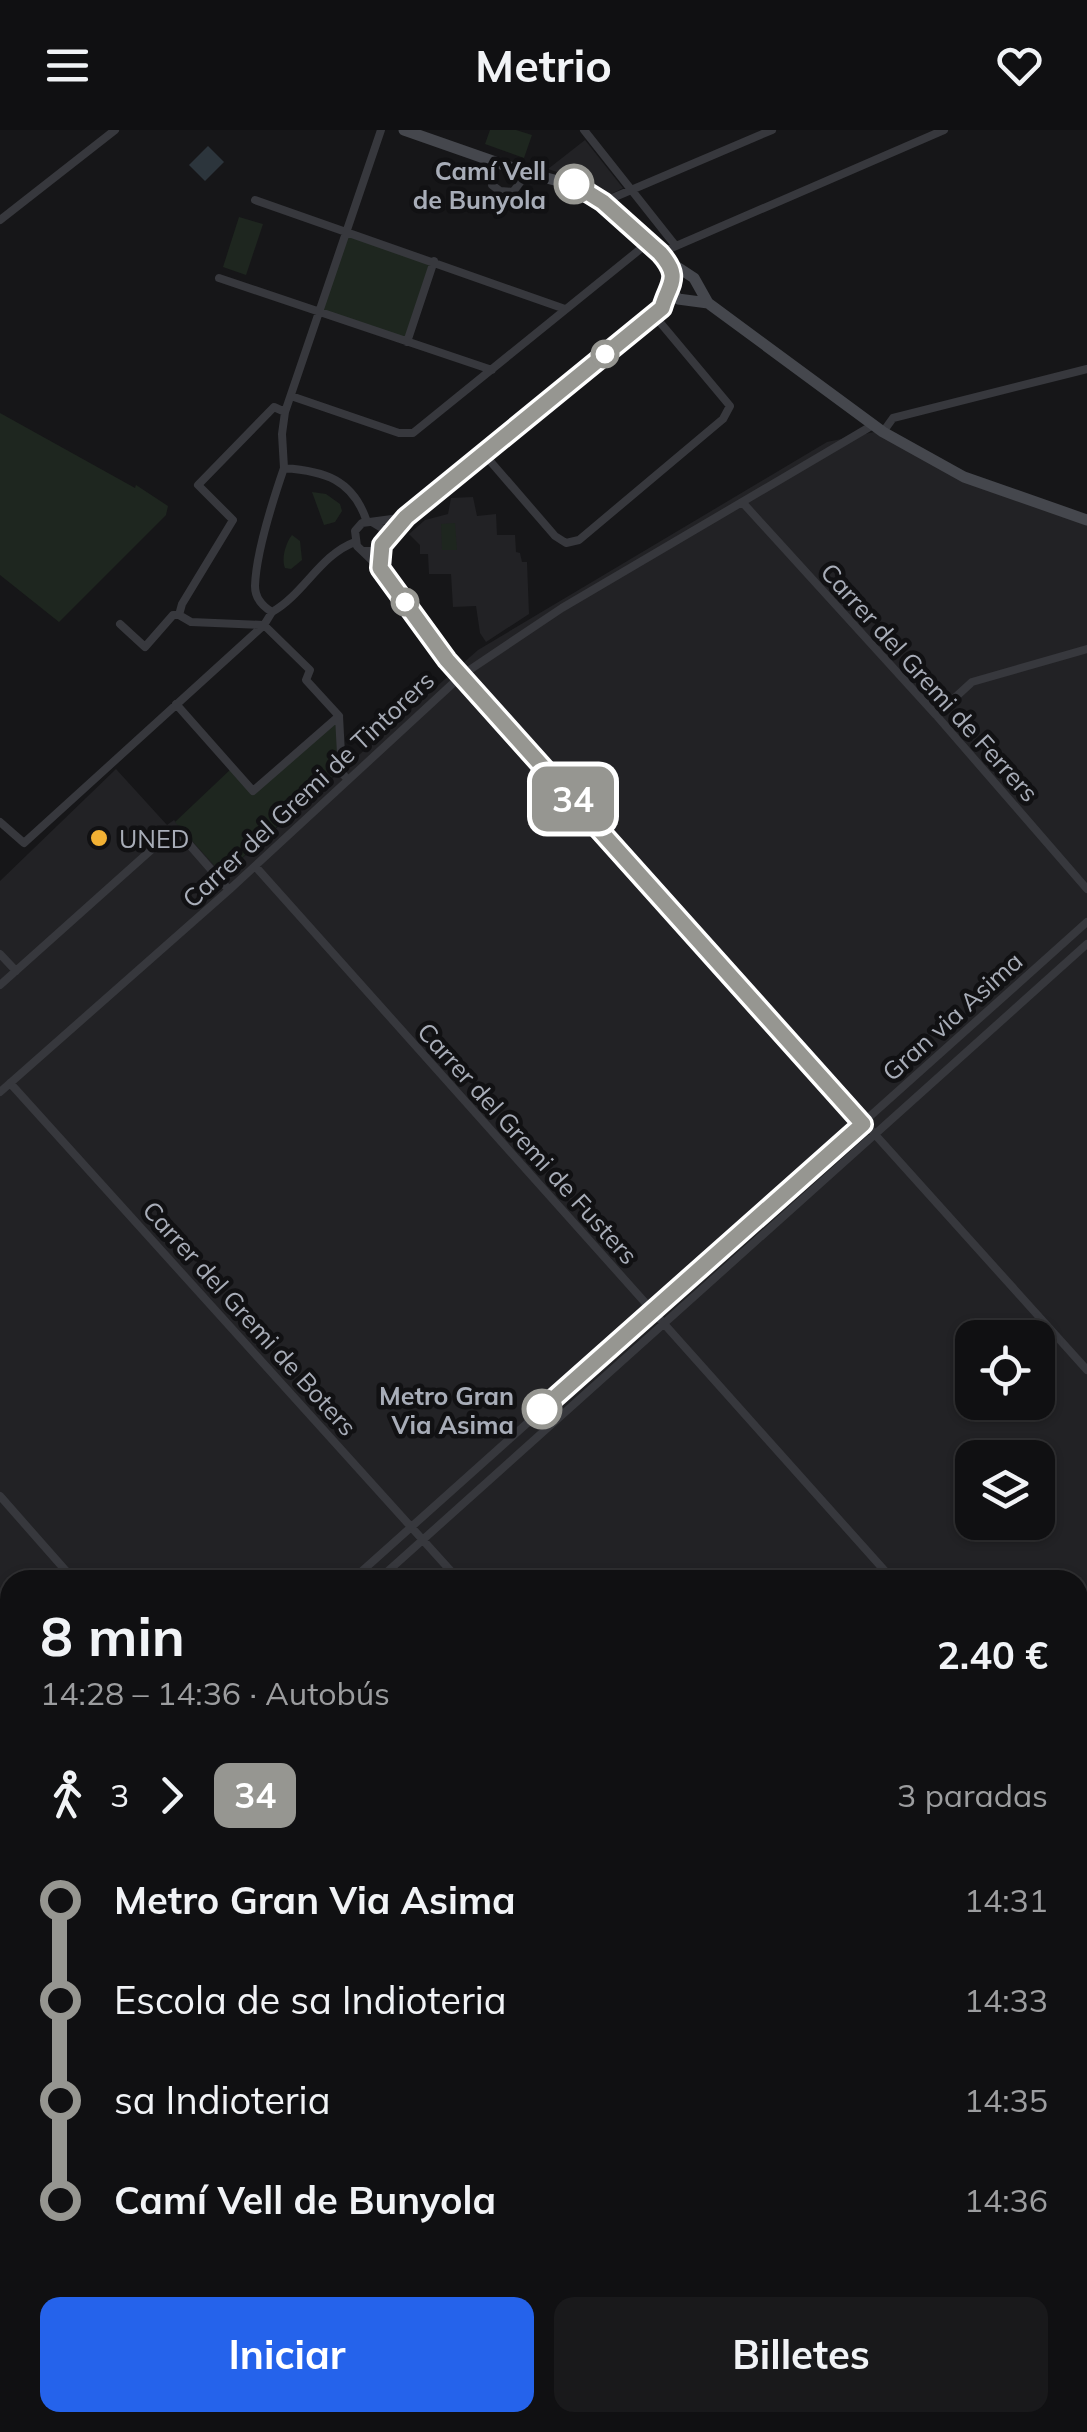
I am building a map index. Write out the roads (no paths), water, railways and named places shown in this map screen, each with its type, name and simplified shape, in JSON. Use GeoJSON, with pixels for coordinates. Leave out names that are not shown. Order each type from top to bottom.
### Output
{"type":"FeatureCollection","features":[{"type":"Feature","properties":{"kind":"main road"},"geometry":{"type":"LineString","coordinates":[[404,130],[526,173],[574,184],[603,202],[664,257],[698,281],[708,303],[878,428],[964,477],[1087,520]]}},
{"type":"Feature","properties":{"kind":"main road"},"geometry":{"type":"LineString","coordinates":[[664,257],[675,296],[708,303]]}},
{"type":"Feature","properties":{"kind":"main road"},"geometry":{"type":"LineString","coordinates":[[673,285],[686,275]]}},
{"type":"Feature","properties":{"kind":"main road"},"geometry":{"type":"LineString","coordinates":[[688,301],[699,290]]}},
{"type":"Feature","properties":{"kind":"street"},"geometry":{"type":"LineString","coordinates":[[0,220],[115,130]]}},
{"type":"Feature","properties":{"kind":"street"},"geometry":{"type":"LineString","coordinates":[[272,612],[262,606],[255,590],[273,501],[284,468],[285,412],[381,130]]}},
{"type":"Feature","properties":{"kind":"street"},"geometry":{"type":"LineString","coordinates":[[585,130],[676,245]]}},
{"type":"Feature","properties":{"kind":"street"},"geometry":{"type":"LineString","coordinates":[[603,202],[772,130]]}},
{"type":"Feature","properties":{"kind":"street"},"geometry":{"type":"LineString","coordinates":[[664,257],[676,245],[944,130]]}},
{"type":"Feature","properties":{"kind":"street"},"geometry":{"type":"LineString","coordinates":[[491,160],[492,184],[500,191],[514,192],[526,173]]}},
{"type":"Feature","properties":{"kind":"street"},"geometry":{"type":"LineString","coordinates":[[255,200],[564,309]]}},
{"type":"Feature","properties":{"kind":"street"},"geometry":{"type":"LineString","coordinates":[[291,396],[399,433],[412,433],[649,242]]}},
{"type":"Feature","properties":{"kind":"street"},"geometry":{"type":"LineString","coordinates":[[407,342],[434,261]]}},
{"type":"Feature","properties":{"kind":"street"},"geometry":{"type":"LineString","coordinates":[[220,278],[492,370]]}},
{"type":"Feature","properties":{"kind":"street"},"geometry":{"type":"LineString","coordinates":[[662,308],[673,285]]}},
{"type":"Feature","properties":{"kind":"street"},"geometry":{"type":"LineString","coordinates":[[364,551],[374,551],[406,517],[653,314],[688,301]]}},
{"type":"Feature","properties":{"kind":"street"},"geometry":{"type":"LineString","coordinates":[[484,454],[554,536],[566,543],[579,540],[723,419],[730,406],[653,314]]}},
{"type":"Feature","properties":{"kind":"street","name":"Carrer del Gremi de Tintorers"},"geometry":{"type":"LineString","coordinates":[[0,1092],[229,890],[462,675],[562,608],[893,418],[1087,369]]}},
{"type":"Feature","properties":{"kind":"street"},"geometry":{"type":"LineString","coordinates":[[180,615],[182,604],[233,520],[198,485],[274,407],[285,412]]}},
{"type":"Feature","properties":{"kind":"street"},"geometry":{"type":"LineString","coordinates":[[284,468],[321,471],[342,484],[360,504],[369,522],[382,528],[380,568]]}},
{"type":"Feature","properties":{"kind":"street","name":"Carrer del Gremi de Ferrers"},"geometry":{"type":"LineString","coordinates":[[742,503],[936,715],[1087,889]]}},
{"type":"Feature","properties":{"kind":"street"},"geometry":{"type":"LineString","coordinates":[[406,517],[369,522],[355,531],[355,542],[380,568],[462,675],[1087,1370]]}},
{"type":"Feature","properties":{"kind":"street"},"geometry":{"type":"LineString","coordinates":[[0,822],[24,843],[264,625],[272,612],[287,604],[331,556],[355,542]]}},
{"type":"Feature","properties":{"kind":"street"},"geometry":{"type":"LineString","coordinates":[[120,624],[145,647],[173,616],[180,615],[191,622],[264,625],[310,670],[306,680],[339,716],[342,773],[348,780]]}},
{"type":"Feature","properties":{"kind":"street"},"geometry":{"type":"LineString","coordinates":[[936,715],[972,682],[1087,649]]}},
{"type":"Feature","properties":{"kind":"street"},"geometry":{"type":"LineString","coordinates":[[176,704],[253,791],[339,716]]}},
{"type":"Feature","properties":{"kind":"street"},"geometry":{"type":"LineString","coordinates":[[0,985],[168,834],[180,834],[229,890]]}},
{"type":"Feature","properties":{"kind":"street","name":"Carrer del Gremi de Fusters"},"geometry":{"type":"LineString","coordinates":[[255,866],[884,1570]]}},
{"type":"Feature","properties":{"kind":"street","name":"Gran via Asima"},"geometry":{"type":"LineString","coordinates":[[363,1570],[1087,922]]}},
{"type":"Feature","properties":{"kind":"street","name":"Gran via Asima"},"geometry":{"type":"LineString","coordinates":[[389,1570],[1087,944]]}},
{"type":"Feature","properties":{"kind":"street"},"geometry":{"type":"LineString","coordinates":[[0,954],[16,970]]}},
{"type":"Feature","properties":{"kind":"street","name":"Carrer del Gremi de Boters"},"geometry":{"type":"LineString","coordinates":[[10,1083],[450,1570]]}},
{"type":"Feature","properties":{"kind":"street"},"geometry":{"type":"LineString","coordinates":[[0,1496],[65,1570]]}},
{"type":"Feature","properties":{"kind":"place","name":"Camí Vell de Bunyola"},"geometry":{"type":"Point","coordinates":[574,184]}},
{"type":"Feature","properties":{"kind":"place","name":"UNED"},"geometry":{"type":"Point","coordinates":[99,838]}},
{"type":"Feature","properties":{"kind":"place","name":"Metro Gran Via Asima"},"geometry":{"type":"Point","coordinates":[542,1409]}}]}
